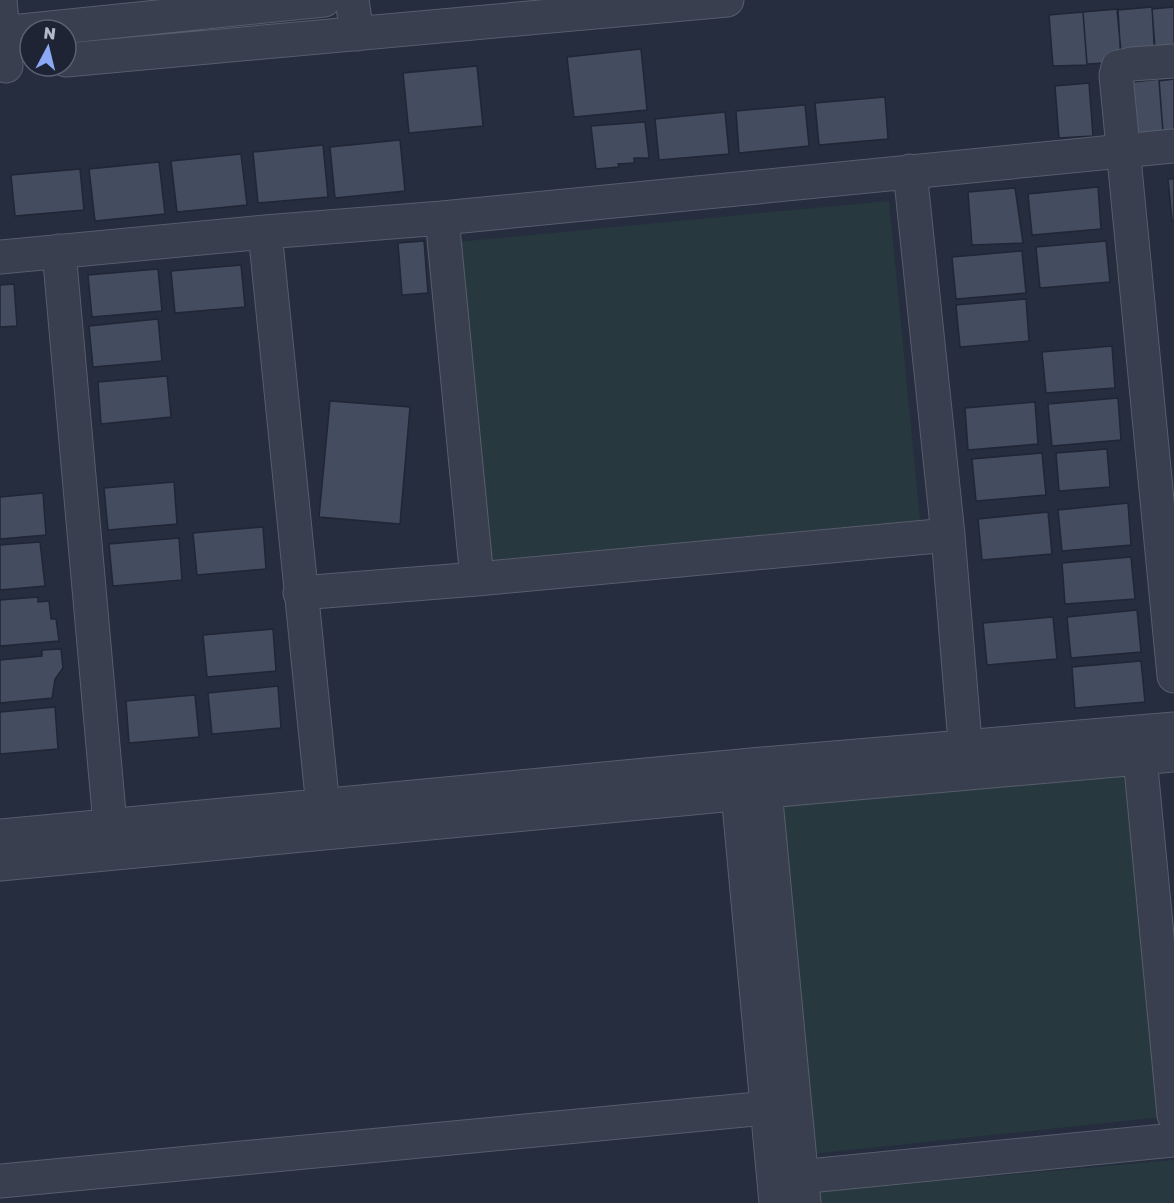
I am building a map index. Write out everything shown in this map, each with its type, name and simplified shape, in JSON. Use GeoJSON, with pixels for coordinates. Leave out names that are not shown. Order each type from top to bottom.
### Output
{"type":"FeatureCollection","features":[{"type":"Feature","properties":{"kind":"street"},"geometry":{"type":"LineString","coordinates":[[0,0],[2,33],[12,65]]}},
{"type":"Feature","properties":{"kind":"street"},"geometry":{"type":"LineString","coordinates":[[2,33],[324,0]]}},
{"type":"Feature","properties":{"kind":"street"},"geometry":{"type":"LineString","coordinates":[[352,0],[357,34]]}},
{"type":"Feature","properties":{"kind":"street"},"geometry":{"type":"LineString","coordinates":[[78,59],[727,0]]}},
{"type":"Feature","properties":{"kind":"street"},"geometry":{"type":"LineString","coordinates":[[1174,61],[1118,67],[1117,88],[1174,676]]}},
{"type":"Feature","properties":{"kind":"street"},"geometry":{"type":"LineString","coordinates":[[0,257],[442,218],[1174,146]]}},
{"type":"Feature","properties":{"kind":"street"},"geometry":{"type":"LineString","coordinates":[[910,171],[948,535],[966,759]]}},
{"type":"Feature","properties":{"kind":"street"},"geometry":{"type":"LineString","coordinates":[[442,218],[477,579]]}},
{"type":"Feature","properties":{"kind":"street"},"geometry":{"type":"LineString","coordinates":[[265,232],[324,819]]}},
{"type":"Feature","properties":{"kind":"street"},"geometry":{"type":"LineString","coordinates":[[59,251],[111,839]]}},
{"type":"Feature","properties":{"kind":"street"},"geometry":{"type":"LineString","coordinates":[[300,593],[477,579],[948,535]]}},
{"type":"Feature","properties":{"kind":"street"},"geometry":{"type":"LineString","coordinates":[[0,836],[111,839],[1139,744],[1174,729]]}},
{"type":"Feature","properties":{"kind":"street"},"geometry":{"type":"LineString","coordinates":[[1139,744],[1174,755]]}},
{"type":"Feature","properties":{"kind":"street"},"geometry":{"type":"LineString","coordinates":[[1139,744],[1174,1114]]}},
{"type":"Feature","properties":{"kind":"street"},"geometry":{"type":"LineString","coordinates":[[751,779],[767,1108],[789,1191]]}},
{"type":"Feature","properties":{"kind":"street"},"geometry":{"type":"LineString","coordinates":[[751,779],[789,1191]]}},
{"type":"Feature","properties":{"kind":"street"},"geometry":{"type":"LineString","coordinates":[[0,864],[111,839]]}},
{"type":"Feature","properties":{"kind":"street"},"geometry":{"type":"LineString","coordinates":[[0,1181],[51,1190],[767,1108]]}},
{"type":"Feature","properties":{"kind":"street"},"geometry":{"type":"LineString","coordinates":[[789,1191],[1174,1140]]}},
{"type":"Feature","properties":{"kind":"shaded area"},"geometry":{"type":"Polygon","coordinates":[[[889,201],[920,520],[488,560],[457,242],[889,201]]]}},
{"type":"Feature","properties":{"kind":"shaded area"},"geometry":{"type":"Polygon","coordinates":[[[1127,774],[1162,1117],[811,1154],[783,802],[1127,774]]]}},
{"type":"Feature","properties":{"kind":"shaded area"},"geometry":{"type":"Polygon","coordinates":[[[1174,1160],[1174,1203],[819,1203],[818,1192],[1174,1160]]]}},
{"type":"Feature","properties":{"kind":"building"},"geometry":{"type":"Polygon","coordinates":[[[1152,7],[1155,60],[1122,62],[1117,10],[1152,7]]]}},
{"type":"Feature","properties":{"kind":"building"},"geometry":{"type":"Polygon","coordinates":[[[1174,7],[1174,60],[1156,61],[1152,9],[1174,7]]]}},
{"type":"Feature","properties":{"kind":"building"},"geometry":{"type":"Polygon","coordinates":[[[1118,9],[1121,62],[1087,64],[1083,12],[1118,9]]]}},
{"type":"Feature","properties":{"kind":"building"},"geometry":{"type":"Polygon","coordinates":[[[1083,12],[1087,65],[1053,66],[1049,15],[1083,12]]]}},
{"type":"Feature","properties":{"kind":"building"},"geometry":{"type":"Polygon","coordinates":[[[641,49],[647,110],[574,117],[567,57],[641,49]]]}},
{"type":"Feature","properties":{"kind":"building"},"geometry":{"type":"Polygon","coordinates":[[[477,66],[483,126],[409,133],[403,73],[477,66]]]}},
{"type":"Feature","properties":{"kind":"building"},"geometry":{"type":"Polygon","coordinates":[[[1159,79],[1163,132],[1129,134],[1125,83],[1159,79]]]}},
{"type":"Feature","properties":{"kind":"building"},"geometry":{"type":"Polygon","coordinates":[[[1174,79],[1174,132],[1163,133],[1159,81],[1174,79]]]}},
{"type":"Feature","properties":{"kind":"building"},"geometry":{"type":"Polygon","coordinates":[[[1089,83],[1093,136],[1059,138],[1055,86],[1089,83]]]}},
{"type":"Feature","properties":{"kind":"building"},"geometry":{"type":"Polygon","coordinates":[[[885,97],[888,139],[819,145],[815,103],[885,97]]]}},
{"type":"Feature","properties":{"kind":"building"},"geometry":{"type":"Polygon","coordinates":[[[805,105],[809,146],[739,153],[736,111],[805,105]]]}},
{"type":"Feature","properties":{"kind":"building"},"geometry":{"type":"Polygon","coordinates":[[[725,112],[729,154],[659,160],[655,119],[725,112]]]}},
{"type":"Feature","properties":{"kind":"building"},"geometry":{"type":"Polygon","coordinates":[[[645,122],[649,158],[634,158],[634,163],[596,169],[591,126],[645,122]]]}},
{"type":"Feature","properties":{"kind":"building"},"geometry":{"type":"Polygon","coordinates":[[[400,140],[405,191],[335,198],[330,147],[400,140]]]}},
{"type":"Feature","properties":{"kind":"building"},"geometry":{"type":"Polygon","coordinates":[[[323,145],[328,197],[258,203],[253,152],[323,145]]]}},
{"type":"Feature","properties":{"kind":"building"},"geometry":{"type":"Polygon","coordinates":[[[241,154],[247,205],[177,212],[171,161],[241,154]]]}},
{"type":"Feature","properties":{"kind":"building"},"geometry":{"type":"Polygon","coordinates":[[[159,162],[165,214],[95,221],[89,169],[159,162]]]}},
{"type":"Feature","properties":{"kind":"building"},"geometry":{"type":"Polygon","coordinates":[[[80,169],[84,210],[15,216],[11,175],[80,169]]]}},
{"type":"Feature","properties":{"kind":"building"},"geometry":{"type":"Polygon","coordinates":[[[1168,179],[1174,179],[1174,221],[1172,221],[1168,179]]]}},
{"type":"Feature","properties":{"kind":"building"},"geometry":{"type":"Polygon","coordinates":[[[1098,187],[1101,229],[1032,235],[1028,194],[1098,187]]]}},
{"type":"Feature","properties":{"kind":"building"},"geometry":{"type":"Polygon","coordinates":[[[1015,188],[1023,243],[972,245],[968,192],[1015,188]]]}},
{"type":"Feature","properties":{"kind":"building"},"geometry":{"type":"Polygon","coordinates":[[[424,241],[428,293],[402,295],[398,243],[424,241]]]}},
{"type":"Feature","properties":{"kind":"building"},"geometry":{"type":"Polygon","coordinates":[[[1106,241],[1110,282],[1040,288],[1036,247],[1106,241]]]}},
{"type":"Feature","properties":{"kind":"building"},"geometry":{"type":"Polygon","coordinates":[[[1022,251],[1026,293],[956,299],[952,257],[1022,251]]]}},
{"type":"Feature","properties":{"kind":"building"},"geometry":{"type":"Polygon","coordinates":[[[241,265],[245,307],[175,313],[171,271],[241,265]]]}},
{"type":"Feature","properties":{"kind":"building"},"geometry":{"type":"Polygon","coordinates":[[[158,269],[162,311],[92,317],[88,275],[158,269]]]}},
{"type":"Feature","properties":{"kind":"building"},"geometry":{"type":"Polygon","coordinates":[[[14,284],[17,326],[0,327],[0,285],[14,284]]]}},
{"type":"Feature","properties":{"kind":"building"},"geometry":{"type":"Polygon","coordinates":[[[1026,299],[1029,341],[960,347],[956,305],[1026,299]]]}},
{"type":"Feature","properties":{"kind":"building"},"geometry":{"type":"Polygon","coordinates":[[[158,319],[162,361],[93,367],[89,326],[158,319]]]}},
{"type":"Feature","properties":{"kind":"building"},"geometry":{"type":"Polygon","coordinates":[[[1112,346],[1115,388],[1046,393],[1042,352],[1112,346]]]}},
{"type":"Feature","properties":{"kind":"building"},"geometry":{"type":"Polygon","coordinates":[[[167,376],[171,417],[101,424],[98,382],[167,376]]]}},
{"type":"Feature","properties":{"kind":"building"},"geometry":{"type":"Polygon","coordinates":[[[1118,398],[1121,440],[1052,446],[1048,404],[1118,398]]]}},
{"type":"Feature","properties":{"kind":"building"},"geometry":{"type":"Polygon","coordinates":[[[330,401],[410,407],[400,524],[319,517],[330,401]]]}},
{"type":"Feature","properties":{"kind":"building"},"geometry":{"type":"Polygon","coordinates":[[[1035,402],[1038,444],[968,450],[965,408],[1035,402]]]}},
{"type":"Feature","properties":{"kind":"building"},"geometry":{"type":"Polygon","coordinates":[[[1107,449],[1110,487],[1059,491],[1056,453],[1107,449]]]}},
{"type":"Feature","properties":{"kind":"building"},"geometry":{"type":"Polygon","coordinates":[[[1042,453],[1046,495],[976,501],[972,459],[1042,453]]]}},
{"type":"Feature","properties":{"kind":"building"},"geometry":{"type":"Polygon","coordinates":[[[174,482],[177,524],[108,530],[104,488],[174,482]]]}},
{"type":"Feature","properties":{"kind":"building"},"geometry":{"type":"Polygon","coordinates":[[[43,493],[46,535],[0,539],[0,497],[43,493]]]}},
{"type":"Feature","properties":{"kind":"building"},"geometry":{"type":"Polygon","coordinates":[[[1128,503],[1131,545],[1062,551],[1058,510],[1128,503]]]}},
{"type":"Feature","properties":{"kind":"building"},"geometry":{"type":"Polygon","coordinates":[[[1048,512],[1052,554],[982,560],[978,519],[1048,512]]]}},
{"type":"Feature","properties":{"kind":"building"},"geometry":{"type":"Polygon","coordinates":[[[263,527],[266,569],[197,575],[193,533],[263,527]]]}},
{"type":"Feature","properties":{"kind":"building"},"geometry":{"type":"Polygon","coordinates":[[[179,538],[182,580],[113,586],[109,544],[179,538]]]}},
{"type":"Feature","properties":{"kind":"building"},"geometry":{"type":"Polygon","coordinates":[[[40,542],[45,586],[0,590],[0,545],[40,542]]]}},
{"type":"Feature","properties":{"kind":"building"},"geometry":{"type":"Polygon","coordinates":[[[1131,557],[1135,599],[1065,604],[1062,563],[1131,557]]]}},
{"type":"Feature","properties":{"kind":"building"},"geometry":{"type":"Polygon","coordinates":[[[38,597],[38,602],[49,601],[51,619],[56,619],[59,641],[0,646],[0,600],[38,597]]]}},
{"type":"Feature","properties":{"kind":"building"},"geometry":{"type":"Polygon","coordinates":[[[1137,610],[1141,652],[1071,658],[1067,617],[1137,610]]]}},
{"type":"Feature","properties":{"kind":"building"},"geometry":{"type":"Polygon","coordinates":[[[1053,617],[1057,659],[987,665],[983,623],[1053,617]]]}},
{"type":"Feature","properties":{"kind":"building"},"geometry":{"type":"Polygon","coordinates":[[[273,629],[276,671],[207,677],[203,635],[273,629]]]}},
{"type":"Feature","properties":{"kind":"building"},"geometry":{"type":"Polygon","coordinates":[[[61,649],[63,668],[55,679],[52,698],[0,703],[0,660],[42,656],[42,650],[61,649]]]}},
{"type":"Feature","properties":{"kind":"building"},"geometry":{"type":"Polygon","coordinates":[[[1141,661],[1145,702],[1075,708],[1072,667],[1141,661]]]}},
{"type":"Feature","properties":{"kind":"building"},"geometry":{"type":"Polygon","coordinates":[[[278,686],[281,728],[212,734],[208,693],[278,686]]]}},
{"type":"Feature","properties":{"kind":"building"},"geometry":{"type":"Polygon","coordinates":[[[195,695],[199,737],[129,743],[126,701],[195,695]]]}},
{"type":"Feature","properties":{"kind":"building"},"geometry":{"type":"Polygon","coordinates":[[[55,707],[58,749],[0,754],[0,712],[55,707]]]}}]}
